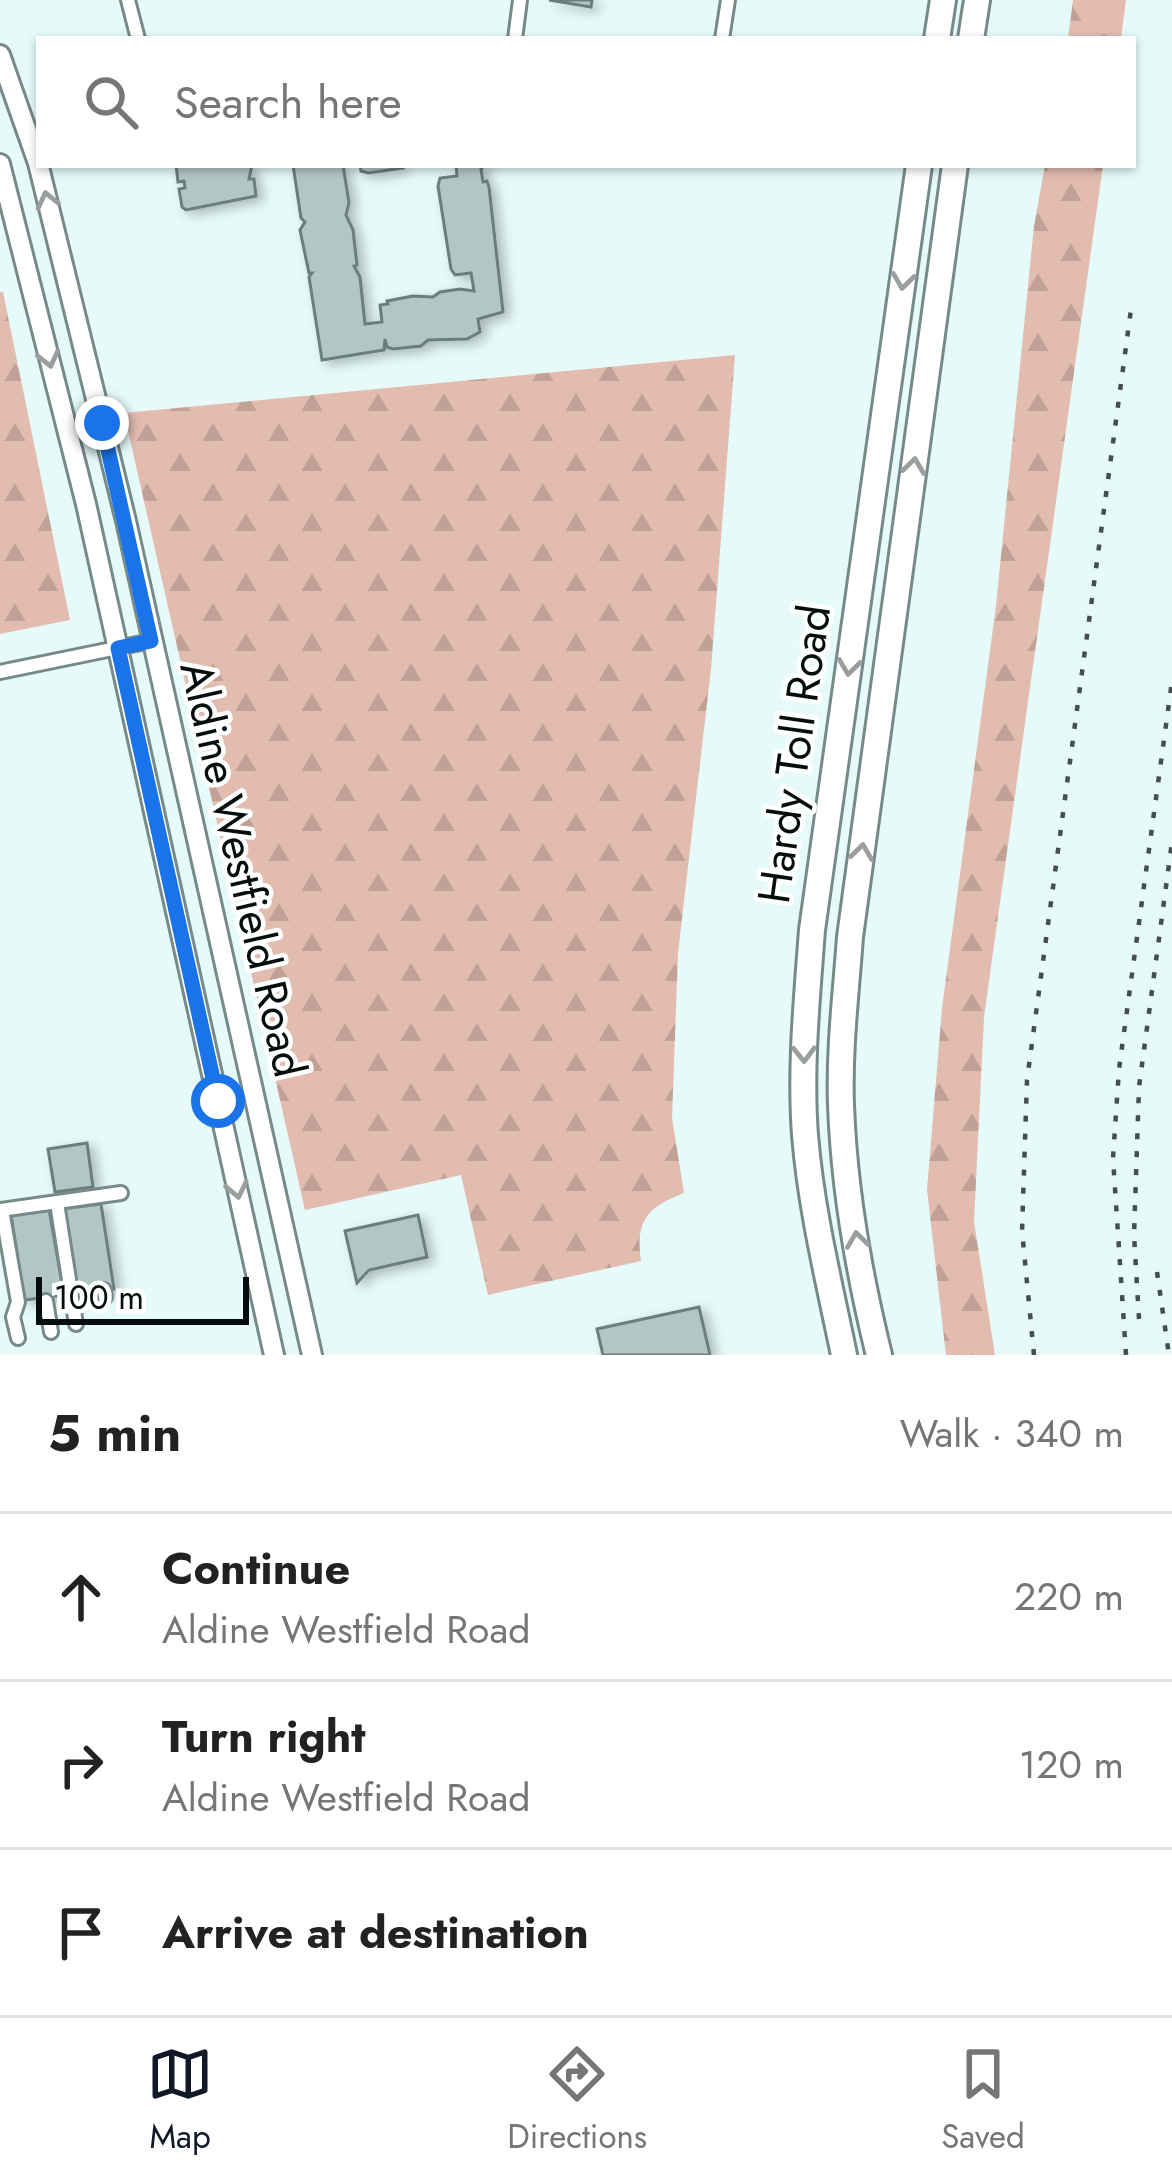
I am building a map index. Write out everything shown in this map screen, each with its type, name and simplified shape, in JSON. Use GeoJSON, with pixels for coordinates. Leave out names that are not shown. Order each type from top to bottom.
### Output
{"type":"FeatureCollection","features":[{"type":"Feature","properties":{"kind":"highway"},"geometry":{"type":"LineString","coordinates":[[937,36],[943,0]]}},
{"type":"Feature","properties":{"kind":"highway"},"geometry":{"type":"LineString","coordinates":[[971,36],[977,0]]}},
{"type":"Feature","properties":{"kind":"highway","name":"Hardy Toll Road"},"geometry":{"type":"LineString","coordinates":[[844,1355],[805,1134],[804,1034],[812,930],[920,168]]}},
{"type":"Feature","properties":{"kind":"highway","name":"Hardy Toll Road"},"geometry":{"type":"LineString","coordinates":[[879,1355],[848,1182],[841,1058],[850,937],[955,168]]}},
{"type":"Feature","properties":{"kind":"main road","name":"Aldine Westfield Road"},"geometry":{"type":"LineString","coordinates":[[0,55],[36,157]]}},
{"type":"Feature","properties":{"kind":"main road","name":"Aldine Westfield Road"},"geometry":{"type":"LineString","coordinates":[[0,164],[86,504],[274,1355]]}},
{"type":"Feature","properties":{"kind":"main road","name":"Aldine Westfield Road"},"geometry":{"type":"LineString","coordinates":[[39,168],[126,521],[313,1355]]}},
{"type":"Feature","properties":{"kind":"main road"},"geometry":{"type":"LineString","coordinates":[[32,292],[67,287]]}},
{"type":"Feature","properties":{"kind":"main road"},"geometry":{"type":"LineString","coordinates":[[218,1101],[254,1092]]}},
{"type":"Feature","properties":{"kind":"street"},"geometry":{"type":"LineString","coordinates":[[128,0],[137,36]]}},
{"type":"Feature","properties":{"kind":"street"},"geometry":{"type":"LineString","coordinates":[[515,36],[520,0]]}},
{"type":"Feature","properties":{"kind":"street"},"geometry":{"type":"LineString","coordinates":[[722,36],[728,0]]}},
{"type":"Feature","properties":{"kind":"street"},"geometry":{"type":"LineString","coordinates":[[0,672],[151,641]]}},
{"type":"Feature","properties":{"kind":"street"},"geometry":{"type":"LineString","coordinates":[[18,1338],[14,1311],[18,1302],[1,1210],[122,1193]]}},
{"type":"Feature","properties":{"kind":"street"},"geometry":{"type":"LineString","coordinates":[[57,1202],[76,1324]]}},
{"type":"Feature","properties":{"kind":"street"},"geometry":{"type":"LineString","coordinates":[[51,1332],[45,1300],[71,1301]]}},
{"type":"Feature","properties":{"kind":"street"},"geometry":{"type":"LineString","coordinates":[[0,1319],[14,1311]]}},
{"type":"Feature","properties":{"kind":"green space"},"geometry":{"type":"Polygon","coordinates":[[[1073,0],[1126,0],[1121,36],[1068,36],[1073,0]]]}},
{"type":"Feature","properties":{"kind":"green space"},"geometry":{"type":"Polygon","coordinates":[[[1044,168],[1103,168],[984,1017],[974,1222],[995,1355],[946,1355],[927,1190],[942,1008],[996,606],[1034,226],[1044,168]]]}},
{"type":"Feature","properties":{"kind":"green space"},"geometry":{"type":"Polygon","coordinates":[[[0,292],[70,620],[0,634],[0,292]]]}},
{"type":"Feature","properties":{"kind":"green space"},"geometry":{"type":"Polygon","coordinates":[[[735,355],[711,669],[678,953],[672,1118],[684,1193],[647,1217],[640,1235],[641,1261],[488,1295],[461,1175],[305,1210],[124,413],[735,355]]]}},
{"type":"Feature","properties":{"kind":"building"},"geometry":{"type":"Polygon","coordinates":[[[549,0],[592,0],[591,7],[549,0]]]}},
{"type":"Feature","properties":{"kind":"building"},"geometry":{"type":"Polygon","coordinates":[[[176,168],[251,168],[249,179],[254,179],[256,196],[186,210],[179,189],[185,188],[184,181],[178,182],[176,168]]]}},
{"type":"Feature","properties":{"kind":"building"},"geometry":{"type":"Polygon","coordinates":[[[293,168],[343,168],[349,203],[346,215],[353,230],[365,324],[382,322],[380,305],[387,301],[474,291],[471,273],[455,275],[451,269],[438,186],[440,178],[457,176],[456,168],[482,168],[483,182],[489,187],[503,312],[478,319],[480,332],[467,339],[428,340],[421,346],[393,349],[385,339],[384,350],[322,360],[293,168]]]}},
{"type":"Feature","properties":{"kind":"building"},"geometry":{"type":"Polygon","coordinates":[[[360,168],[403,168],[368,173],[360,168]]]}},
{"type":"Feature","properties":{"kind":"building"},"geometry":{"type":"Polygon","coordinates":[[[87,1143],[93,1187],[55,1192],[48,1149],[87,1143]]]}},
{"type":"Feature","properties":{"kind":"building"},"geometry":{"type":"Polygon","coordinates":[[[101,1204],[114,1289],[73,1295],[61,1209],[101,1204]]]}},
{"type":"Feature","properties":{"kind":"building"},"geometry":{"type":"Polygon","coordinates":[[[49,1209],[64,1295],[24,1300],[11,1214],[49,1209]]]}},
{"type":"Feature","properties":{"kind":"building"},"geometry":{"type":"Polygon","coordinates":[[[418,1215],[427,1257],[369,1270],[357,1283],[345,1231],[418,1215]]]}},
{"type":"Feature","properties":{"kind":"building"},"geometry":{"type":"Polygon","coordinates":[[[699,1307],[710,1355],[603,1355],[597,1329],[699,1307]]]}},
{"type":"Feature","properties":{"kind":"railway"},"geometry":{"type":"LineString","coordinates":[[1034,1355],[1022,1231],[1027,1080],[1132,302]]}},
{"type":"Feature","properties":{"kind":"railway"},"geometry":{"type":"LineString","coordinates":[[1126,1355],[1113,1158],[1119,1069],[1172,681]]}},
{"type":"Feature","properties":{"kind":"railway"},"geometry":{"type":"LineString","coordinates":[[1139,1319],[1134,1235],[1139,1087],[1172,842]]}},
{"type":"Feature","properties":{"kind":"railway"},"geometry":{"type":"LineString","coordinates":[[1157,1272],[1169,1355]]}},
{"type":"Feature","properties":{"kind":"route"},"geometry":{"type":"LineString","coordinates":[[102,423],[151,641],[118,648],[218,1101]]}}]}
